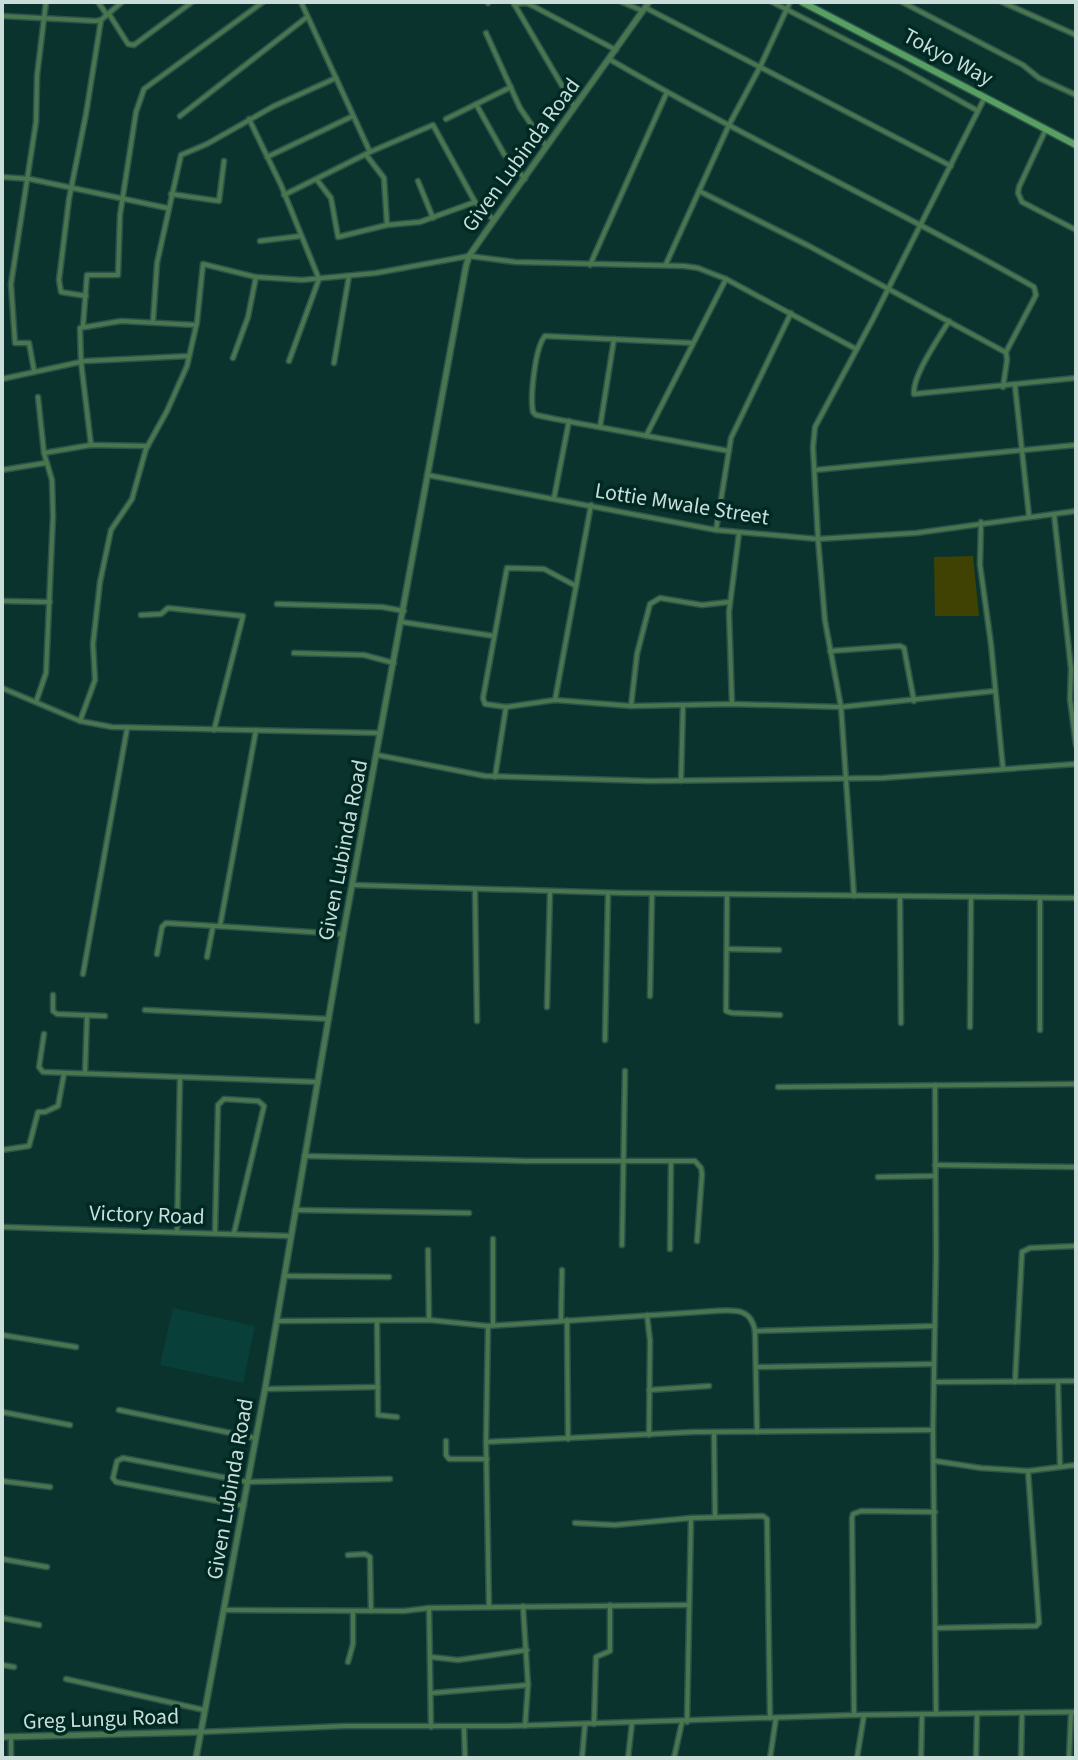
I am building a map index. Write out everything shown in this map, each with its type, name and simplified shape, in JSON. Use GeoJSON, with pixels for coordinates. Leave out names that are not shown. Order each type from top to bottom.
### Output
{"type":"FeatureCollection","features":[{"type":"Feature","properties":{"kind":"main road","name":"Tokyo Way"},"geometry":{"type":"LineString","coordinates":[[802,2],[1076,145]]}},
{"type":"Feature","properties":{"kind":"street"},"geometry":{"type":"LineString","coordinates":[[34,370],[29,343],[15,343],[11,307],[15,255],[36,122],[37,76],[46,2]]}},
{"type":"Feature","properties":{"kind":"street"},"geometry":{"type":"LineString","coordinates":[[98,2],[128,44],[134,45],[192,2]]}},
{"type":"Feature","properties":{"kind":"street"},"geometry":{"type":"LineString","coordinates":[[86,296],[59,290],[62,251],[101,20],[122,2]]}},
{"type":"Feature","properties":{"kind":"street"},"geometry":{"type":"LineString","coordinates":[[91,445],[79,332],[83,326],[87,275],[118,275],[123,199],[136,112],[146,86],[263,2]]}},
{"type":"Feature","properties":{"kind":"street"},"geometry":{"type":"LineString","coordinates":[[301,2],[368,154],[384,178],[387,225]]}},
{"type":"Feature","properties":{"kind":"street"},"geometry":{"type":"LineString","coordinates":[[622,2],[646,7],[951,166]]}},
{"type":"Feature","properties":{"kind":"street"},"geometry":{"type":"LineString","coordinates":[[772,2],[978,111]]}},
{"type":"Feature","properties":{"kind":"street"},"geometry":{"type":"LineString","coordinates":[[666,264],[729,125],[790,2]]}},
{"type":"Feature","properties":{"kind":"street"},"geometry":{"type":"LineString","coordinates":[[902,2],[1023,65],[1039,78],[1076,95]]}},
{"type":"Feature","properties":{"kind":"street"},"geometry":{"type":"LineString","coordinates":[[1002,2],[1076,35]]}},
{"type":"Feature","properties":{"kind":"street"},"geometry":{"type":"LineString","coordinates":[[514,3],[527,3],[616,50]]}},
{"type":"Feature","properties":{"kind":"street"},"geometry":{"type":"LineString","coordinates":[[514,3],[575,108]]}},
{"type":"Feature","properties":{"kind":"street","name":"Given Lubinda Road"},"geometry":{"type":"LineString","coordinates":[[196,1758],[265,1389],[343,934],[469,256],[646,7]]}},
{"type":"Feature","properties":{"kind":"street"},"geometry":{"type":"LineString","coordinates":[[2,16],[101,20]]}},
{"type":"Feature","properties":{"kind":"street"},"geometry":{"type":"LineString","coordinates":[[180,116],[307,17]]}},
{"type":"Feature","properties":{"kind":"street"},"geometry":{"type":"LineString","coordinates":[[486,33],[520,108],[546,146]]}},
{"type":"Feature","properties":{"kind":"street"},"geometry":{"type":"LineString","coordinates":[[870,53],[877,40]]}},
{"type":"Feature","properties":{"kind":"street"},"geometry":{"type":"LineString","coordinates":[[609,59],[1034,287],[1036,295],[1006,352],[1003,387]]}},
{"type":"Feature","properties":{"kind":"street"},"geometry":{"type":"LineString","coordinates":[[153,322],[155,271],[167,208],[183,152],[207,144],[249,119],[336,78]]}},
{"type":"Feature","properties":{"kind":"street"},"geometry":{"type":"LineString","coordinates":[[446,119],[511,87]]}},
{"type":"Feature","properties":{"kind":"street"},"geometry":{"type":"LineString","coordinates":[[590,265],[667,92]]}},
{"type":"Feature","properties":{"kind":"street"},"geometry":{"type":"LineString","coordinates":[[854,896],[841,707],[830,651],[818,539],[815,427],[985,97]]}},
{"type":"Feature","properties":{"kind":"street"},"geometry":{"type":"LineString","coordinates":[[476,104],[504,154],[525,179]]}},
{"type":"Feature","properties":{"kind":"street"},"geometry":{"type":"LineString","coordinates":[[267,157],[353,116]]}},
{"type":"Feature","properties":{"kind":"street"},"geometry":{"type":"LineString","coordinates":[[249,119],[319,279],[289,361]]}},
{"type":"Feature","properties":{"kind":"street"},"geometry":{"type":"LineString","coordinates":[[284,195],[433,125],[475,202],[494,220]]}},
{"type":"Feature","properties":{"kind":"street"},"geometry":{"type":"LineString","coordinates":[[1046,129],[1019,187],[1019,197],[1022,202],[1076,230]]}},
{"type":"Feature","properties":{"kind":"street"},"geometry":{"type":"LineString","coordinates":[[171,194],[219,201],[224,161]]}},
{"type":"Feature","properties":{"kind":"street"},"geometry":{"type":"LineString","coordinates":[[2,177],[27,179],[167,208]]}},
{"type":"Feature","properties":{"kind":"street"},"geometry":{"type":"LineString","coordinates":[[317,180],[331,198],[338,237],[387,225],[420,222],[475,202]]}},
{"type":"Feature","properties":{"kind":"street"},"geometry":{"type":"LineString","coordinates":[[418,181],[433,218]]}},
{"type":"Feature","properties":{"kind":"street"},"geometry":{"type":"LineString","coordinates":[[699,191],[1006,352]]}},
{"type":"Feature","properties":{"kind":"street"},"geometry":{"type":"LineString","coordinates":[[260,241],[302,236]]}},
{"type":"Feature","properties":{"kind":"street"},"geometry":{"type":"LineString","coordinates":[[80,721],[95,680],[93,644],[100,578],[110,534],[132,499],[148,446],[185,374],[196,325],[203,264],[256,277],[319,279],[469,256],[515,262],[666,264],[698,268],[726,279],[856,349]]}},
{"type":"Feature","properties":{"kind":"street"},"geometry":{"type":"LineString","coordinates":[[334,363],[349,276]]}},
{"type":"Feature","properties":{"kind":"street"},"geometry":{"type":"LineString","coordinates":[[233,358],[248,317],[256,277]]}},
{"type":"Feature","properties":{"kind":"street"},"geometry":{"type":"LineString","coordinates":[[646,436],[726,279]]}},
{"type":"Feature","properties":{"kind":"street"},"geometry":{"type":"LineString","coordinates":[[716,530],[729,451],[743,409],[791,313]]}},
{"type":"Feature","properties":{"kind":"street"},"geometry":{"type":"LineString","coordinates":[[83,326],[121,321],[196,325]]}},
{"type":"Feature","properties":{"kind":"street"},"geometry":{"type":"LineString","coordinates":[[949,321],[919,374],[912,393],[1015,386],[1076,378]]}},
{"type":"Feature","properties":{"kind":"street"},"geometry":{"type":"LineString","coordinates":[[692,343],[545,336],[540,341],[533,412],[729,451]]}},
{"type":"Feature","properties":{"kind":"street"},"geometry":{"type":"LineString","coordinates":[[600,427],[614,339]]}},
{"type":"Feature","properties":{"kind":"street"},"geometry":{"type":"LineString","coordinates":[[2,379],[81,362],[189,356]]}},
{"type":"Feature","properties":{"kind":"street"},"geometry":{"type":"LineString","coordinates":[[1015,386],[1029,516]]}},
{"type":"Feature","properties":{"kind":"street"},"geometry":{"type":"LineString","coordinates":[[36,702],[46,673],[54,505],[52,480],[45,463],[38,397]]}},
{"type":"Feature","properties":{"kind":"street"},"geometry":{"type":"LineString","coordinates":[[554,498],[569,421]]}},
{"type":"Feature","properties":{"kind":"street"},"geometry":{"type":"LineString","coordinates":[[44,453],[91,445],[148,446]]}},
{"type":"Feature","properties":{"kind":"street"},"geometry":{"type":"LineString","coordinates":[[815,470],[1076,445]]}},
{"type":"Feature","properties":{"kind":"street"},"geometry":{"type":"LineString","coordinates":[[2,470],[45,463]]}},
{"type":"Feature","properties":{"kind":"street","name":"Lottie Mwale Street"},"geometry":{"type":"LineString","coordinates":[[427,475],[716,530],[818,539],[916,533],[1076,511]]}},
{"type":"Feature","properties":{"kind":"street"},"geometry":{"type":"LineString","coordinates":[[555,700],[591,505]]}},
{"type":"Feature","properties":{"kind":"street"},"geometry":{"type":"LineString","coordinates":[[1054,514],[1076,745]]}},
{"type":"Feature","properties":{"kind":"street"},"geometry":{"type":"LineString","coordinates":[[981,522],[980,565],[1003,769]]}},
{"type":"Feature","properties":{"kind":"street"},"geometry":{"type":"LineString","coordinates":[[732,704],[729,602],[739,533]]}},
{"type":"Feature","properties":{"kind":"street"},"geometry":{"type":"LineString","coordinates":[[576,586],[544,569],[507,568],[483,700],[487,705],[506,707],[555,700],[631,706],[732,704],[841,707],[995,691]]}},
{"type":"Feature","properties":{"kind":"street"},"geometry":{"type":"LineString","coordinates":[[631,706],[637,654],[650,604],[660,598],[702,605],[729,602]]}},
{"type":"Feature","properties":{"kind":"street"},"geometry":{"type":"LineString","coordinates":[[2,601],[50,602]]}},
{"type":"Feature","properties":{"kind":"street"},"geometry":{"type":"LineString","coordinates":[[277,604],[382,607],[404,611]]}},
{"type":"Feature","properties":{"kind":"street"},"geometry":{"type":"LineString","coordinates":[[141,615],[161,614],[168,608],[243,616],[214,730]]}},
{"type":"Feature","properties":{"kind":"street"},"geometry":{"type":"LineString","coordinates":[[402,622],[494,636]]}},
{"type":"Feature","properties":{"kind":"street"},"geometry":{"type":"LineString","coordinates":[[830,651],[904,648],[914,701]]}},
{"type":"Feature","properties":{"kind":"street"},"geometry":{"type":"LineString","coordinates":[[294,653],[364,655],[394,663]]}},
{"type":"Feature","properties":{"kind":"street"},"geometry":{"type":"LineString","coordinates":[[2,688],[80,721],[127,729],[381,733]]}},
{"type":"Feature","properties":{"kind":"street"},"geometry":{"type":"LineString","coordinates":[[681,781],[683,705]]}},
{"type":"Feature","properties":{"kind":"street"},"geometry":{"type":"LineString","coordinates":[[495,777],[506,707]]}},
{"type":"Feature","properties":{"kind":"street"},"geometry":{"type":"LineString","coordinates":[[83,974],[127,729]]}},
{"type":"Feature","properties":{"kind":"street"},"geometry":{"type":"LineString","coordinates":[[220,926],[256,730]]}},
{"type":"Feature","properties":{"kind":"street"},"geometry":{"type":"LineString","coordinates":[[377,755],[495,777],[681,781],[846,779],[1076,764]]}},
{"type":"Feature","properties":{"kind":"street"},"geometry":{"type":"LineString","coordinates":[[354,885],[652,894],[1076,898]]}},
{"type":"Feature","properties":{"kind":"street"},"geometry":{"type":"LineString","coordinates":[[475,890],[477,1021]]}},
{"type":"Feature","properties":{"kind":"street"},"geometry":{"type":"LineString","coordinates":[[547,1007],[550,892]]}},
{"type":"Feature","properties":{"kind":"street"},"geometry":{"type":"LineString","coordinates":[[605,1040],[608,893]]}},
{"type":"Feature","properties":{"kind":"street"},"geometry":{"type":"LineString","coordinates":[[650,996],[652,894]]}},
{"type":"Feature","properties":{"kind":"street"},"geometry":{"type":"LineString","coordinates":[[727,895],[726,1011],[780,1015]]}},
{"type":"Feature","properties":{"kind":"street"},"geometry":{"type":"LineString","coordinates":[[900,897],[901,1023]]}},
{"type":"Feature","properties":{"kind":"street"},"geometry":{"type":"LineString","coordinates":[[970,1027],[971,897]]}},
{"type":"Feature","properties":{"kind":"street"},"geometry":{"type":"LineString","coordinates":[[1040,899],[1040,1030]]}},
{"type":"Feature","properties":{"kind":"street"},"geometry":{"type":"LineString","coordinates":[[157,954],[162,927],[166,923],[343,934]]}},
{"type":"Feature","properties":{"kind":"street"},"geometry":{"type":"LineString","coordinates":[[207,957],[213,926]]}},
{"type":"Feature","properties":{"kind":"street"},"geometry":{"type":"LineString","coordinates":[[727,949],[779,950]]}},
{"type":"Feature","properties":{"kind":"street"},"geometry":{"type":"LineString","coordinates":[[53,995],[55,1013],[105,1016]]}},
{"type":"Feature","properties":{"kind":"street"},"geometry":{"type":"LineString","coordinates":[[145,1010],[329,1019]]}},
{"type":"Feature","properties":{"kind":"street"},"geometry":{"type":"LineString","coordinates":[[85,1073],[87,1015]]}},
{"type":"Feature","properties":{"kind":"street"},"geometry":{"type":"LineString","coordinates":[[44,1034],[40,1071],[318,1082]]}},
{"type":"Feature","properties":{"kind":"street"},"geometry":{"type":"LineString","coordinates":[[622,1245],[625,1071]]}},
{"type":"Feature","properties":{"kind":"street"},"geometry":{"type":"LineString","coordinates":[[2,1150],[29,1146],[38,1112],[58,1106],[64,1074]]}},
{"type":"Feature","properties":{"kind":"street"},"geometry":{"type":"LineString","coordinates":[[177,1232],[180,1077]]}},
{"type":"Feature","properties":{"kind":"street"},"geometry":{"type":"LineString","coordinates":[[778,1087],[1076,1084]]}},
{"type":"Feature","properties":{"kind":"street"},"geometry":{"type":"LineString","coordinates":[[935,1085],[933,1430],[936,1714]]}},
{"type":"Feature","properties":{"kind":"street"},"geometry":{"type":"LineString","coordinates":[[215,1233],[218,1105],[224,1099],[258,1101],[264,1106],[234,1233]]}},
{"type":"Feature","properties":{"kind":"street"},"geometry":{"type":"LineString","coordinates":[[304,1156],[695,1161],[701,1168],[697,1241]]}},
{"type":"Feature","properties":{"kind":"street"},"geometry":{"type":"LineString","coordinates":[[670,1249],[671,1161]]}},
{"type":"Feature","properties":{"kind":"street"},"geometry":{"type":"LineString","coordinates":[[935,1165],[1076,1167]]}},
{"type":"Feature","properties":{"kind":"street"},"geometry":{"type":"LineString","coordinates":[[878,1177],[935,1176]]}},
{"type":"Feature","properties":{"kind":"street"},"geometry":{"type":"LineString","coordinates":[[295,1210],[469,1213]]}},
{"type":"Feature","properties":{"kind":"street","name":"Victory Road"},"geometry":{"type":"LineString","coordinates":[[2,1227],[290,1236]]}},
{"type":"Feature","properties":{"kind":"street"},"geometry":{"type":"LineString","coordinates":[[489,1607],[486,1442],[493,1239]]}},
{"type":"Feature","properties":{"kind":"street"},"geometry":{"type":"LineString","coordinates":[[1015,1382],[1022,1252],[1030,1248],[1076,1246]]}},
{"type":"Feature","properties":{"kind":"street"},"geometry":{"type":"LineString","coordinates":[[428,1250],[429,1320]]}},
{"type":"Feature","properties":{"kind":"street"},"geometry":{"type":"LineString","coordinates":[[562,1270],[568,1439]]}},
{"type":"Feature","properties":{"kind":"street"},"geometry":{"type":"LineString","coordinates":[[285,1276],[389,1277]]}},
{"type":"Feature","properties":{"kind":"street"},"geometry":{"type":"LineString","coordinates":[[277,1321],[429,1320],[491,1326],[743,1311],[751,1317],[755,1331],[757,1432]]}},
{"type":"Feature","properties":{"kind":"street"},"geometry":{"type":"LineString","coordinates":[[647,1315],[650,1341],[649,1435]]}},
{"type":"Feature","properties":{"kind":"street"},"geometry":{"type":"LineString","coordinates":[[377,1322],[378,1415],[397,1417]]}},
{"type":"Feature","properties":{"kind":"street"},"geometry":{"type":"LineString","coordinates":[[755,1331],[935,1326]]}},
{"type":"Feature","properties":{"kind":"street"},"geometry":{"type":"LineString","coordinates":[[2,1335],[76,1347]]}},
{"type":"Feature","properties":{"kind":"street"},"geometry":{"type":"LineString","coordinates":[[756,1367],[934,1364]]}},
{"type":"Feature","properties":{"kind":"street"},"geometry":{"type":"LineString","coordinates":[[934,1382],[1076,1381]]}},
{"type":"Feature","properties":{"kind":"street"},"geometry":{"type":"LineString","coordinates":[[1058,1382],[1060,1467]]}},
{"type":"Feature","properties":{"kind":"street"},"geometry":{"type":"LineString","coordinates":[[649,1390],[709,1386]]}},
{"type":"Feature","properties":{"kind":"street"},"geometry":{"type":"LineString","coordinates":[[265,1389],[378,1387]]}},
{"type":"Feature","properties":{"kind":"street"},"geometry":{"type":"LineString","coordinates":[[119,1410],[255,1438]]}},
{"type":"Feature","properties":{"kind":"street"},"geometry":{"type":"LineString","coordinates":[[2,1412],[70,1425]]}},
{"type":"Feature","properties":{"kind":"street"},"geometry":{"type":"LineString","coordinates":[[486,1442],[694,1432],[933,1430]]}},
{"type":"Feature","properties":{"kind":"street"},"geometry":{"type":"LineString","coordinates":[[714,1433],[715,1517]]}},
{"type":"Feature","properties":{"kind":"street"},"geometry":{"type":"LineString","coordinates":[[446,1441],[449,1459],[487,1459]]}},
{"type":"Feature","properties":{"kind":"street"},"geometry":{"type":"LineString","coordinates":[[244,1506],[119,1483],[113,1478],[118,1459],[248,1482],[390,1479]]}},
{"type":"Feature","properties":{"kind":"street"},"geometry":{"type":"LineString","coordinates":[[935,1461],[1028,1471],[1076,1465]]}},
{"type":"Feature","properties":{"kind":"street"},"geometry":{"type":"LineString","coordinates":[[937,1628],[1036,1626],[1039,1623],[1028,1471]]}},
{"type":"Feature","properties":{"kind":"street"},"geometry":{"type":"LineString","coordinates":[[2,1481],[50,1487]]}},
{"type":"Feature","properties":{"kind":"street"},"geometry":{"type":"LineString","coordinates":[[854,1715],[853,1514],[861,1511],[935,1512]]}},
{"type":"Feature","properties":{"kind":"street"},"geometry":{"type":"LineString","coordinates":[[575,1523],[615,1525],[763,1516],[767,1519],[770,1718]]}},
{"type":"Feature","properties":{"kind":"street"},"geometry":{"type":"LineString","coordinates":[[674,1758],[684,1722],[691,1518]]}},
{"type":"Feature","properties":{"kind":"street"},"geometry":{"type":"LineString","coordinates":[[348,1555],[365,1554],[370,1557],[371,1611]]}},
{"type":"Feature","properties":{"kind":"street"},"geometry":{"type":"LineString","coordinates":[[2,1559],[47,1567]]}},
{"type":"Feature","properties":{"kind":"street"},"geometry":{"type":"LineString","coordinates":[[594,1724],[596,1657],[610,1651],[610,1605]]}},
{"type":"Feature","properties":{"kind":"street"},"geometry":{"type":"LineString","coordinates":[[224,1610],[371,1611],[688,1605]]}},
{"type":"Feature","properties":{"kind":"street"},"geometry":{"type":"LineString","coordinates":[[523,1606],[528,1685],[525,1726]]}},
{"type":"Feature","properties":{"kind":"street"},"geometry":{"type":"LineString","coordinates":[[429,1608],[431,1727]]}},
{"type":"Feature","properties":{"kind":"street"},"geometry":{"type":"LineString","coordinates":[[348,1662],[353,1644],[353,1611]]}},
{"type":"Feature","properties":{"kind":"street"},"geometry":{"type":"LineString","coordinates":[[2,1618],[39,1625]]}},
{"type":"Feature","properties":{"kind":"street"},"geometry":{"type":"LineString","coordinates":[[431,1657],[463,1660],[527,1650]]}},
{"type":"Feature","properties":{"kind":"street"},"geometry":{"type":"LineString","coordinates":[[2,1665],[14,1667]]}},
{"type":"Feature","properties":{"kind":"street"},"geometry":{"type":"LineString","coordinates":[[66,1679],[204,1710]]}},
{"type":"Feature","properties":{"kind":"street"},"geometry":{"type":"LineString","coordinates":[[432,1693],[528,1685]]}},
{"type":"Feature","properties":{"kind":"street"},"geometry":{"type":"LineString","coordinates":[[200,1732],[333,1726],[525,1726],[854,1715],[1073,1712],[1069,1758]]}},
{"type":"Feature","properties":{"kind":"street"},"geometry":{"type":"LineString","coordinates":[[1021,1758],[1022,1713]]}},
{"type":"Feature","properties":{"kind":"street"},"geometry":{"type":"LineString","coordinates":[[921,1758],[922,1714]]}},
{"type":"Feature","properties":{"kind":"street"},"geometry":{"type":"LineString","coordinates":[[976,1758],[977,1714]]}},
{"type":"Feature","properties":{"kind":"street"},"geometry":{"type":"LineString","coordinates":[[857,1758],[864,1715]]}},
{"type":"Feature","properties":{"kind":"street"},"geometry":{"type":"LineString","coordinates":[[770,1758],[776,1718]]}},
{"type":"Feature","properties":{"kind":"street"},"geometry":{"type":"LineString","coordinates":[[628,1758],[632,1723]]}},
{"type":"Feature","properties":{"kind":"street"},"geometry":{"type":"LineString","coordinates":[[582,1758],[585,1724]]}},
{"type":"Feature","properties":{"kind":"street"},"geometry":{"type":"LineString","coordinates":[[464,1727],[465,1758]]}},
{"type":"Feature","properties":{"kind":"street","name":"Greg Lungu Road"},"geometry":{"type":"LineString","coordinates":[[2,1737],[200,1732]]}},
{"type":"Feature","properties":{"kind":"street"},"geometry":{"type":"LineString","coordinates":[[11,1737],[11,1758]]}},
{"type":"Feature","properties":{"kind":"shaded area"},"geometry":{"type":"Polygon","coordinates":[[[973,556],[979,616],[935,616],[934,557],[973,556]]]}},
{"type":"Feature","properties":{"kind":"shaded area"},"geometry":{"type":"Polygon","coordinates":[[[173,1308],[255,1326],[243,1383],[160,1365],[173,1308]]]}}]}
